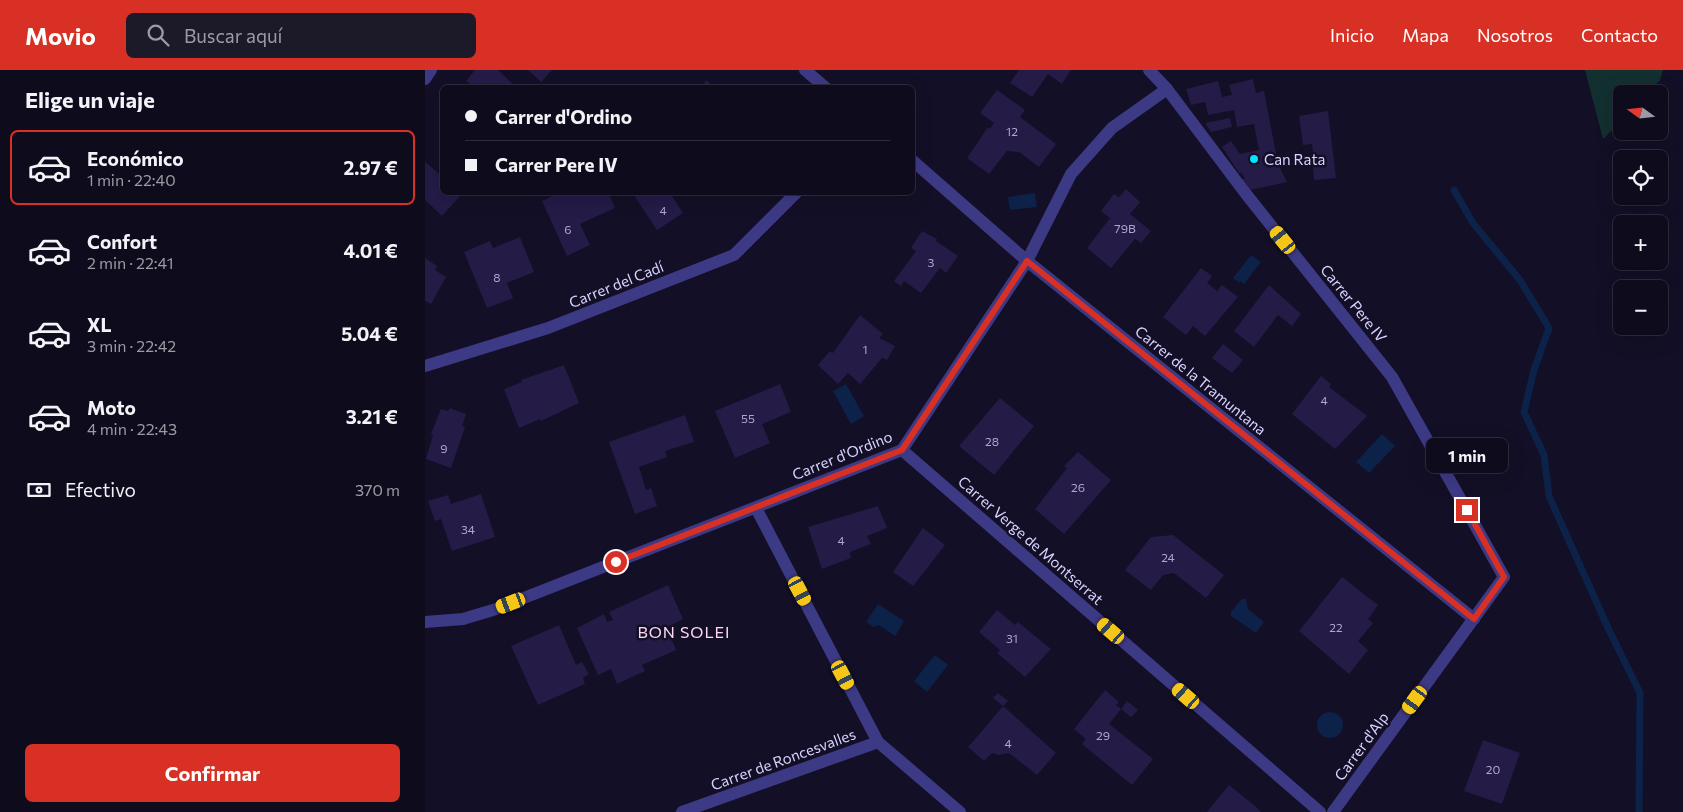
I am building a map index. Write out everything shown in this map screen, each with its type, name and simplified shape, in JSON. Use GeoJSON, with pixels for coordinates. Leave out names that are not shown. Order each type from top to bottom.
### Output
{"type":"FeatureCollection","features":[{"type":"Feature","properties":{"kind":"street"},"geometry":{"type":"LineString","coordinates":[[425,79],[431,70]]}},
{"type":"Feature","properties":{"kind":"street"},"geometry":{"type":"LineString","coordinates":[[805,70],[822,85]]}},
{"type":"Feature","properties":{"kind":"street","name":"Carrer Pere IV"},"geometry":{"type":"LineString","coordinates":[[1149,70],[1167,89],[1246,194],[1392,377],[1504,577]]}},
{"type":"Feature","properties":{"kind":"street","name":"Carrer d'Ordino"},"geometry":{"type":"LineString","coordinates":[[425,622],[463,618],[493,610],[902,450],[1027,261],[1071,174],[1113,128],[1167,89]]}},
{"type":"Feature","properties":{"kind":"street","name":"Carrer de la Tramuntana"},"geometry":{"type":"LineString","coordinates":[[915,163],[1027,261],[1474,619]]}},
{"type":"Feature","properties":{"kind":"street","name":"Carrer del Cadí"},"geometry":{"type":"LineString","coordinates":[[425,366],[549,328],[734,255],[794,195]]}},
{"type":"Feature","properties":{"kind":"street","name":"Carrer Verge de Montserrat"},"geometry":{"type":"LineString","coordinates":[[902,450],[1320,812]]}},
{"type":"Feature","properties":{"kind":"street"},"geometry":{"type":"LineString","coordinates":[[756,508],[878,742]]}},
{"type":"Feature","properties":{"kind":"street","name":"Carrer d'Alp"},"geometry":{"type":"LineString","coordinates":[[1333,812],[1504,577]]}},
{"type":"Feature","properties":{"kind":"street","name":"Carrer de Roncesvalles"},"geometry":{"type":"LineString","coordinates":[[682,812],[878,742],[960,812]]}},
{"type":"Feature","properties":{"kind":"green space"},"geometry":{"type":"Polygon","coordinates":[[[1585,70],[1663,70],[1660,80],[1655,85],[1613,85],[1613,129],[1603,139],[1585,70]]]}},
{"type":"Feature","properties":{"kind":"water"},"geometry":{"type":"Polygon","coordinates":[[[1035,193],[1037,207],[1010,210],[1008,197],[1035,193]]]}},
{"type":"Feature","properties":{"kind":"water"},"geometry":{"type":"Polygon","coordinates":[[[1251,255],[1261,262],[1244,284],[1240,281],[1239,283],[1233,278],[1251,255]]]}},
{"type":"Feature","properties":{"kind":"water"},"geometry":{"type":"Polygon","coordinates":[[[846,384],[864,416],[851,424],[833,391],[846,384]]]}},
{"type":"Feature","properties":{"kind":"water"},"geometry":{"type":"Polygon","coordinates":[[[1382,434],[1395,446],[1369,473],[1356,462],[1382,434]]]}},
{"type":"Feature","properties":{"kind":"water"},"geometry":{"type":"Polygon","coordinates":[[[1242,599],[1246,599],[1248,609],[1264,622],[1256,633],[1231,616],[1231,612],[1242,599]]]}},
{"type":"Feature","properties":{"kind":"water"},"geometry":{"type":"Polygon","coordinates":[[[878,604],[904,621],[895,636],[879,625],[874,627],[866,622],[878,604]]]}},
{"type":"Feature","properties":{"kind":"water"},"geometry":{"type":"Polygon","coordinates":[[[935,655],[948,665],[927,692],[914,681],[935,655]]]}},
{"type":"Feature","properties":{"kind":"water"},"geometry":{"type":"Polygon","coordinates":[[[1330,712],[1339,716],[1343,725],[1339,734],[1330,738],[1321,734],[1317,725],[1321,716],[1330,712]]]}},
{"type":"Feature","properties":{"kind":"building"},"geometry":{"type":"Polygon","coordinates":[[[475,70],[498,70],[514,85],[470,85],[466,81],[475,70]]]}},
{"type":"Feature","properties":{"kind":"building"},"geometry":{"type":"Polygon","coordinates":[[[528,70],[552,70],[541,82],[528,70]]]}},
{"type":"Feature","properties":{"kind":"building"},"geometry":{"type":"Polygon","coordinates":[[[1019,70],[1071,70],[1062,84],[1048,74],[1032,97],[1010,83],[1019,70]]]}},
{"type":"Feature","properties":{"kind":"building"},"geometry":{"type":"Polygon","coordinates":[[[1253,79],[1256,93],[1264,91],[1278,164],[1287,182],[1250,190],[1241,180],[1245,178],[1239,173],[1222,147],[1231,141],[1240,154],[1259,150],[1254,124],[1237,127],[1234,110],[1208,115],[1205,102],[1191,105],[1186,89],[1218,81],[1222,97],[1232,95],[1229,85],[1253,79]]]}},
{"type":"Feature","properties":{"kind":"building"},"geometry":{"type":"Polygon","coordinates":[[[706,80],[712,85],[703,85],[706,80]]]}},
{"type":"Feature","properties":{"kind":"building"},"geometry":{"type":"Polygon","coordinates":[[[997,90],[1025,110],[1020,117],[1056,144],[1039,167],[1019,152],[1007,151],[989,174],[967,158],[988,127],[990,129],[994,123],[980,113],[997,90]]]}},
{"type":"Feature","properties":{"kind":"building"},"geometry":{"type":"Polygon","coordinates":[[[1328,111],[1336,178],[1314,180],[1313,166],[1315,166],[1312,144],[1303,145],[1299,116],[1328,111]]]}},
{"type":"Feature","properties":{"kind":"building"},"geometry":{"type":"Polygon","coordinates":[[[1230,118],[1232,127],[1211,132],[1205,123],[1230,118]]]}},
{"type":"Feature","properties":{"kind":"building"},"geometry":{"type":"Polygon","coordinates":[[[425,162],[440,174],[440,195],[461,195],[442,216],[425,200],[425,162]]]}},
{"type":"Feature","properties":{"kind":"building"},"geometry":{"type":"Polygon","coordinates":[[[1126,189],[1140,202],[1130,214],[1151,231],[1141,243],[1135,239],[1111,268],[1087,248],[1110,218],[1101,211],[1114,194],[1119,197],[1126,189]]]}},
{"type":"Feature","properties":{"kind":"building"},"geometry":{"type":"Polygon","coordinates":[[[555,195],[609,195],[615,208],[580,224],[590,245],[567,256],[542,201],[555,195]]]}},
{"type":"Feature","properties":{"kind":"building"},"geometry":{"type":"Polygon","coordinates":[[[634,195],[671,195],[683,213],[657,230],[634,195]]]}},
{"type":"Feature","properties":{"kind":"building"},"geometry":{"type":"Polygon","coordinates":[[[922,231],[937,239],[936,241],[958,256],[946,273],[940,268],[921,293],[904,281],[901,286],[894,281],[916,251],[911,248],[922,231]]]}},
{"type":"Feature","properties":{"kind":"building"},"geometry":{"type":"Polygon","coordinates":[[[520,237],[534,272],[507,283],[513,298],[487,308],[464,252],[490,241],[493,248],[520,237]]]}},
{"type":"Feature","properties":{"kind":"building"},"geometry":{"type":"Polygon","coordinates":[[[425,258],[437,266],[435,270],[446,277],[431,304],[425,301],[425,258]]]}},
{"type":"Feature","properties":{"kind":"building"},"geometry":{"type":"Polygon","coordinates":[[[1201,268],[1212,276],[1207,283],[1217,291],[1222,285],[1238,297],[1205,336],[1193,326],[1186,335],[1163,317],[1201,268]]]}},
{"type":"Feature","properties":{"kind":"building"},"geometry":{"type":"Polygon","coordinates":[[[1269,285],[1301,314],[1292,326],[1278,315],[1254,347],[1234,331],[1269,285]]]}},
{"type":"Feature","properties":{"kind":"building"},"geometry":{"type":"Polygon","coordinates":[[[860,315],[883,334],[879,338],[895,346],[887,360],[882,358],[860,384],[848,373],[838,384],[818,365],[830,351],[833,353],[860,315]]]}},
{"type":"Feature","properties":{"kind":"building"},"geometry":{"type":"Polygon","coordinates":[[[1223,344],[1243,360],[1232,373],[1212,358],[1223,344]]]}},
{"type":"Feature","properties":{"kind":"building"},"geometry":{"type":"Polygon","coordinates":[[[564,365],[579,403],[541,421],[540,419],[519,428],[504,389],[522,382],[521,380],[564,365]]]}},
{"type":"Feature","properties":{"kind":"building"},"geometry":{"type":"Polygon","coordinates":[[[1321,376],[1331,384],[1329,387],[1367,416],[1335,449],[1292,414],[1321,376]]]}},
{"type":"Feature","properties":{"kind":"building"},"geometry":{"type":"Polygon","coordinates":[[[780,384],[791,412],[762,424],[770,443],[735,458],[715,411],[780,384]]]}},
{"type":"Feature","properties":{"kind":"building"},"geometry":{"type":"Polygon","coordinates":[[[1000,398],[1034,426],[994,475],[959,446],[1000,398]]]}},
{"type":"Feature","properties":{"kind":"building"},"geometry":{"type":"Polygon","coordinates":[[[450,408],[466,414],[462,426],[465,427],[451,468],[426,459],[433,435],[431,434],[441,409],[448,411],[450,408]]]}},
{"type":"Feature","properties":{"kind":"building"},"geometry":{"type":"Polygon","coordinates":[[[685,415],[694,442],[665,451],[667,457],[639,467],[646,490],[651,488],[657,506],[635,514],[609,442],[685,415]]]}},
{"type":"Feature","properties":{"kind":"building"},"geometry":{"type":"Polygon","coordinates":[[[1078,452],[1111,480],[1064,534],[1035,509],[1067,468],[1064,466],[1078,452]]]}},
{"type":"Feature","properties":{"kind":"building"},"geometry":{"type":"Polygon","coordinates":[[[481,494],[495,537],[452,551],[441,519],[435,521],[428,501],[448,495],[451,504],[481,494]]]}},
{"type":"Feature","properties":{"kind":"building"},"geometry":{"type":"Polygon","coordinates":[[[878,506],[887,528],[867,536],[871,544],[850,552],[851,558],[822,569],[808,527],[878,506]]]}},
{"type":"Feature","properties":{"kind":"building"},"geometry":{"type":"Polygon","coordinates":[[[923,528],[945,545],[913,586],[893,572],[923,528]]]}},
{"type":"Feature","properties":{"kind":"building"},"geometry":{"type":"Polygon","coordinates":[[[1173,535],[1224,575],[1206,598],[1174,573],[1163,575],[1151,590],[1125,570],[1151,537],[1173,535]]]}},
{"type":"Feature","properties":{"kind":"building"},"geometry":{"type":"Polygon","coordinates":[[[1342,577],[1378,605],[1368,619],[1373,623],[1358,641],[1368,650],[1349,674],[1299,631],[1342,577]]]}},
{"type":"Feature","properties":{"kind":"building"},"geometry":{"type":"Polygon","coordinates":[[[668,585],[683,619],[667,627],[676,650],[642,665],[645,671],[617,684],[611,669],[598,675],[577,628],[604,614],[607,622],[613,620],[609,612],[668,585]]]}},
{"type":"Feature","properties":{"kind":"building"},"geometry":{"type":"Polygon","coordinates":[[[997,610],[1015,625],[1018,622],[1051,649],[1025,677],[997,653],[1000,650],[979,632],[997,610]]]}},
{"type":"Feature","properties":{"kind":"building"},"geometry":{"type":"Polygon","coordinates":[[[559,625],[576,665],[582,662],[589,674],[583,678],[585,684],[538,705],[511,646],[559,625]]]}},
{"type":"Feature","properties":{"kind":"building"},"geometry":{"type":"Polygon","coordinates":[[[1105,690],[1119,702],[1116,705],[1121,709],[1109,724],[1153,759],[1132,785],[1082,744],[1086,739],[1074,729],[1105,690]]]}},
{"type":"Feature","properties":{"kind":"building"},"geometry":{"type":"Polygon","coordinates":[[[998,693],[1008,701],[1003,706],[993,698],[998,693]]]}},
{"type":"Feature","properties":{"kind":"building"},"geometry":{"type":"Polygon","coordinates":[[[1127,701],[1138,710],[1131,717],[1121,709],[1127,701]]]}},
{"type":"Feature","properties":{"kind":"building"},"geometry":{"type":"Polygon","coordinates":[[[1003,706],[1056,753],[1037,775],[1009,753],[999,755],[992,753],[984,761],[968,747],[1003,706]]]}},
{"type":"Feature","properties":{"kind":"building"},"geometry":{"type":"Polygon","coordinates":[[[1483,740],[1520,753],[1502,804],[1464,791],[1483,740]]]}},
{"type":"Feature","properties":{"kind":"building"},"geometry":{"type":"Polygon","coordinates":[[[1229,785],[1255,806],[1261,812],[1207,812],[1229,785]]]}},
{"type":"Feature","properties":{"kind":"waterway"},"geometry":{"type":"LineString","coordinates":[[1454,190],[1473,223],[1520,280],[1549,328],[1534,370],[1524,412],[1544,455],[1549,496],[1608,628],[1640,693],[1639,812]]}},
{"type":"Feature","properties":{"kind":"place","name":"Can Rata"},"geometry":{"type":"Point","coordinates":[1254,159]}},
{"type":"Feature","properties":{"kind":"district","name":"BON SOLEI"},"geometry":{"type":"Point","coordinates":[684,631]}},
{"type":"Feature","properties":{"kind":"route"},"geometry":{"type":"LineString","coordinates":[[616,562],[902,450],[1027,261],[1474,619],[1504,577],[1467,510]]}}]}
